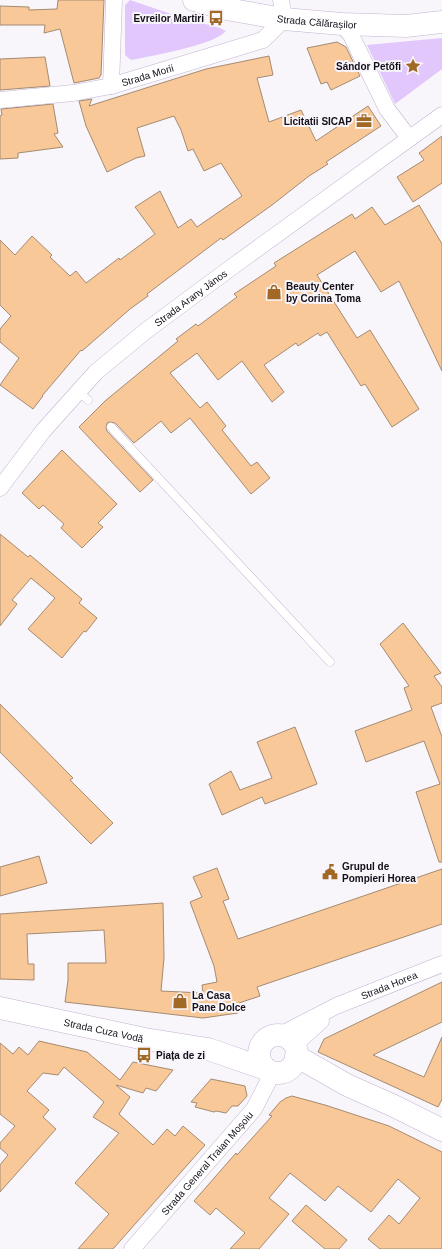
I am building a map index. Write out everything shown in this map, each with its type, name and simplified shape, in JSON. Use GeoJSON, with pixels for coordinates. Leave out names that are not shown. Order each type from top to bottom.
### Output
{"type":"FeatureCollection","features":[{"type":"Feature","properties":{"kind":"main road","name":"Strada Călărașilor"},"geometry":{"type":"LineString","coordinates":[[194,0],[226,9],[282,9],[342,24],[406,26],[442,22]]}},
{"type":"Feature","properties":{"kind":"main road","name":"Strada Cuza Vodă"},"geometry":{"type":"LineString","coordinates":[[0,1008],[144,1039],[208,1049],[273,1072],[347,1085]]}},
{"type":"Feature","properties":{"kind":"main road"},"geometry":{"type":"LineString","coordinates":[[262,1043],[285,1043],[295,1062],[286,1071],[273,1072],[262,1064],[259,1057],[259,1050],[262,1043]]}},
{"type":"Feature","properties":{"kind":"main road","name":"Strada Cuza Vodă"},"geometry":{"type":"LineString","coordinates":[[208,1049],[285,1043],[347,1085],[442,1130]]}},
{"type":"Feature","properties":{"kind":"street"},"geometry":{"type":"LineString","coordinates":[[111,86],[114,0]]}},
{"type":"Feature","properties":{"kind":"street","name":"Strada Morii"},"geometry":{"type":"LineString","coordinates":[[0,100],[73,94],[111,86],[263,40],[282,9]]}},
{"type":"Feature","properties":{"kind":"street"},"geometry":{"type":"LineString","coordinates":[[342,24],[352,35],[387,109],[409,138]]}},
{"type":"Feature","properties":{"kind":"street","name":"Strada Arany János"},"geometry":{"type":"LineString","coordinates":[[0,488],[43,431],[83,395],[96,372],[147,330],[442,115]]}},
{"type":"Feature","properties":{"kind":"street","name":"Strada Horea"},"geometry":{"type":"LineString","coordinates":[[285,1043],[336,1006],[442,964]]}},
{"type":"Feature","properties":{"kind":"street","name":"Strada General Traian Moșoiu"},"geometry":{"type":"LineString","coordinates":[[132,1249],[254,1109],[273,1072]]}},
{"type":"Feature","properties":{"kind":"lane"},"geometry":{"type":"LineString","coordinates":[[112,427],[330,662]]}},
{"type":"Feature","properties":{"kind":"shaded area"},"geometry":{"type":"Polygon","coordinates":[[[130,0],[226,31],[220,36],[196,45],[167,53],[131,60],[125,55],[125,5],[130,0]]]}},
{"type":"Feature","properties":{"kind":"shaded area"},"geometry":{"type":"Polygon","coordinates":[[[442,38],[442,69],[395,104],[367,45],[442,38]]]}},
{"type":"Feature","properties":{"kind":"building"},"geometry":{"type":"Polygon","coordinates":[[[58,0],[104,0],[101,75],[99,78],[74,83],[60,29],[44,33],[45,25],[0,25],[0,6],[29,7],[29,10],[57,9],[58,0]]]}},
{"type":"Feature","properties":{"kind":"building"},"geometry":{"type":"Polygon","coordinates":[[[337,42],[346,47],[360,76],[331,90],[327,82],[321,84],[307,48],[337,42]]]}},
{"type":"Feature","properties":{"kind":"building"},"geometry":{"type":"Polygon","coordinates":[[[269,56],[273,75],[257,78],[269,122],[301,110],[316,141],[368,106],[381,126],[326,162],[328,164],[309,176],[223,240],[221,238],[147,294],[148,296],[130,309],[82,351],[81,350],[42,396],[33,409],[0,385],[19,358],[0,342],[0,329],[11,316],[0,305],[0,240],[15,255],[32,236],[52,255],[50,257],[70,276],[76,271],[86,283],[119,258],[120,260],[155,234],[135,207],[160,191],[178,228],[191,219],[197,227],[242,196],[221,163],[204,171],[193,149],[188,151],[181,130],[174,116],[137,128],[145,156],[136,158],[107,172],[86,126],[79,101],[92,99],[89,106],[206,69],[269,56]]]}},
{"type":"Feature","properties":{"kind":"building"},"geometry":{"type":"Polygon","coordinates":[[[45,57],[50,86],[0,90],[0,59],[45,57]]]}},
{"type":"Feature","properties":{"kind":"building"},"geometry":{"type":"Polygon","coordinates":[[[53,104],[58,133],[54,134],[63,147],[18,153],[18,158],[0,159],[1,109],[53,104]]]}},
{"type":"Feature","properties":{"kind":"building"},"geometry":{"type":"Polygon","coordinates":[[[442,136],[442,183],[413,202],[397,177],[424,160],[419,153],[442,136]]]}},
{"type":"Feature","properties":{"kind":"building"},"geometry":{"type":"Polygon","coordinates":[[[419,205],[442,244],[442,371],[399,281],[381,292],[355,251],[317,275],[357,338],[370,330],[419,409],[392,427],[365,384],[361,386],[327,332],[320,336],[318,333],[298,346],[296,343],[264,365],[284,392],[272,402],[242,361],[218,380],[197,353],[170,373],[200,408],[207,402],[226,426],[222,430],[251,466],[257,462],[270,478],[251,494],[190,418],[171,433],[161,421],[134,443],[115,423],[107,423],[107,431],[153,480],[140,492],[79,427],[105,401],[178,341],[176,339],[196,324],[198,326],[237,297],[234,294],[276,266],[274,263],[352,214],[355,219],[372,207],[385,225],[419,205]]]}},
{"type":"Feature","properties":{"kind":"building"},"geometry":{"type":"Polygon","coordinates":[[[62,450],[117,504],[98,523],[103,527],[82,548],[61,528],[64,524],[43,505],[39,509],[22,493],[62,450]]]}},
{"type":"Feature","properties":{"kind":"building"},"geometry":{"type":"Polygon","coordinates":[[[0,534],[28,557],[30,555],[82,599],[79,603],[97,618],[86,632],[84,631],[62,658],[28,629],[55,598],[31,578],[12,600],[17,604],[0,626],[0,534]]]}},
{"type":"Feature","properties":{"kind":"building"},"geometry":{"type":"Polygon","coordinates":[[[403,623],[441,673],[434,676],[442,687],[442,703],[431,707],[442,737],[442,862],[439,862],[416,792],[440,784],[424,741],[366,762],[355,731],[412,710],[404,688],[409,686],[380,644],[403,623]]]}},
{"type":"Feature","properties":{"kind":"building"},"geometry":{"type":"Polygon","coordinates":[[[0,704],[73,778],[70,780],[113,823],[91,844],[0,752],[0,704]]]}},
{"type":"Feature","properties":{"kind":"building"},"geometry":{"type":"Polygon","coordinates":[[[295,727],[317,784],[265,804],[262,797],[222,815],[209,784],[231,771],[240,790],[272,778],[257,742],[295,727]]]}},
{"type":"Feature","properties":{"kind":"building"},"geometry":{"type":"Polygon","coordinates":[[[39,856],[47,883],[0,896],[0,867],[39,856]]]}},
{"type":"Feature","properties":{"kind":"building"},"geometry":{"type":"Polygon","coordinates":[[[217,868],[229,899],[223,901],[238,939],[442,869],[442,924],[257,987],[260,996],[236,1004],[238,1013],[203,1018],[65,1002],[68,980],[68,963],[106,963],[104,930],[27,934],[28,964],[34,964],[34,980],[0,979],[0,914],[163,903],[164,958],[161,991],[203,993],[202,985],[217,982],[214,966],[190,902],[202,897],[193,877],[217,868]]]}},
{"type":"Feature","properties":{"kind":"building"},"geometry":{"type":"Polygon","coordinates":[[[442,982],[442,1022],[373,1055],[424,1077],[442,1037],[442,1099],[438,1107],[318,1052],[324,1039],[442,982]]]}},
{"type":"Feature","properties":{"kind":"building"},"geometry":{"type":"Polygon","coordinates":[[[39,1041],[87,1052],[120,1080],[133,1062],[173,1070],[156,1091],[146,1088],[143,1093],[116,1085],[130,1097],[119,1114],[153,1145],[167,1129],[175,1136],[183,1126],[205,1145],[113,1249],[78,1249],[109,1214],[75,1183],[119,1133],[93,1117],[104,1102],[64,1067],[58,1075],[43,1073],[27,1091],[49,1110],[43,1117],[56,1129],[0,1192],[0,1165],[8,1155],[0,1148],[0,1143],[15,1126],[0,1114],[0,1043],[13,1054],[19,1047],[28,1055],[39,1041]]]}},
{"type":"Feature","properties":{"kind":"building"},"geometry":{"type":"Polygon","coordinates":[[[211,1079],[245,1086],[247,1096],[238,1106],[232,1106],[226,1113],[214,1112],[195,1107],[197,1103],[191,1102],[211,1079]]]}},
{"type":"Feature","properties":{"kind":"building"},"geometry":{"type":"Polygon","coordinates":[[[292,1096],[389,1126],[442,1152],[442,1249],[380,1249],[368,1239],[389,1215],[399,1224],[420,1198],[398,1179],[371,1212],[338,1186],[325,1201],[290,1173],[269,1198],[289,1214],[259,1249],[230,1249],[245,1233],[216,1208],[210,1215],[194,1201],[236,1153],[237,1155],[272,1116],[269,1115],[280,1102],[292,1096]]]}},
{"type":"Feature","properties":{"kind":"building"},"geometry":{"type":"Polygon","coordinates":[[[306,1205],[347,1240],[339,1249],[325,1249],[292,1221],[306,1205]]]}},
{"type":"Feature","properties":{"kind":"place","name":"Evreilor Martiri"},"geometry":{"type":"Point","coordinates":[216,18]}},
{"type":"Feature","properties":{"kind":"place","name":"Sándor Petőfi"},"geometry":{"type":"Point","coordinates":[413,66]}},
{"type":"Feature","properties":{"kind":"place","name":"Licitatii SICAP"},"geometry":{"type":"Point","coordinates":[364,121]}},
{"type":"Feature","properties":{"kind":"place","name":"Beauty Center by Corina Toma"},"geometry":{"type":"Point","coordinates":[274,292]}},
{"type":"Feature","properties":{"kind":"place","name":"Grupul de Pompieri Horea"},"geometry":{"type":"Point","coordinates":[330,872]}},
{"type":"Feature","properties":{"kind":"place","name":"La Casa Pane Dolce"},"geometry":{"type":"Point","coordinates":[180,1001]}},
{"type":"Feature","properties":{"kind":"place","name":"Piața de zi"},"geometry":{"type":"Point","coordinates":[144,1055]}}]}
